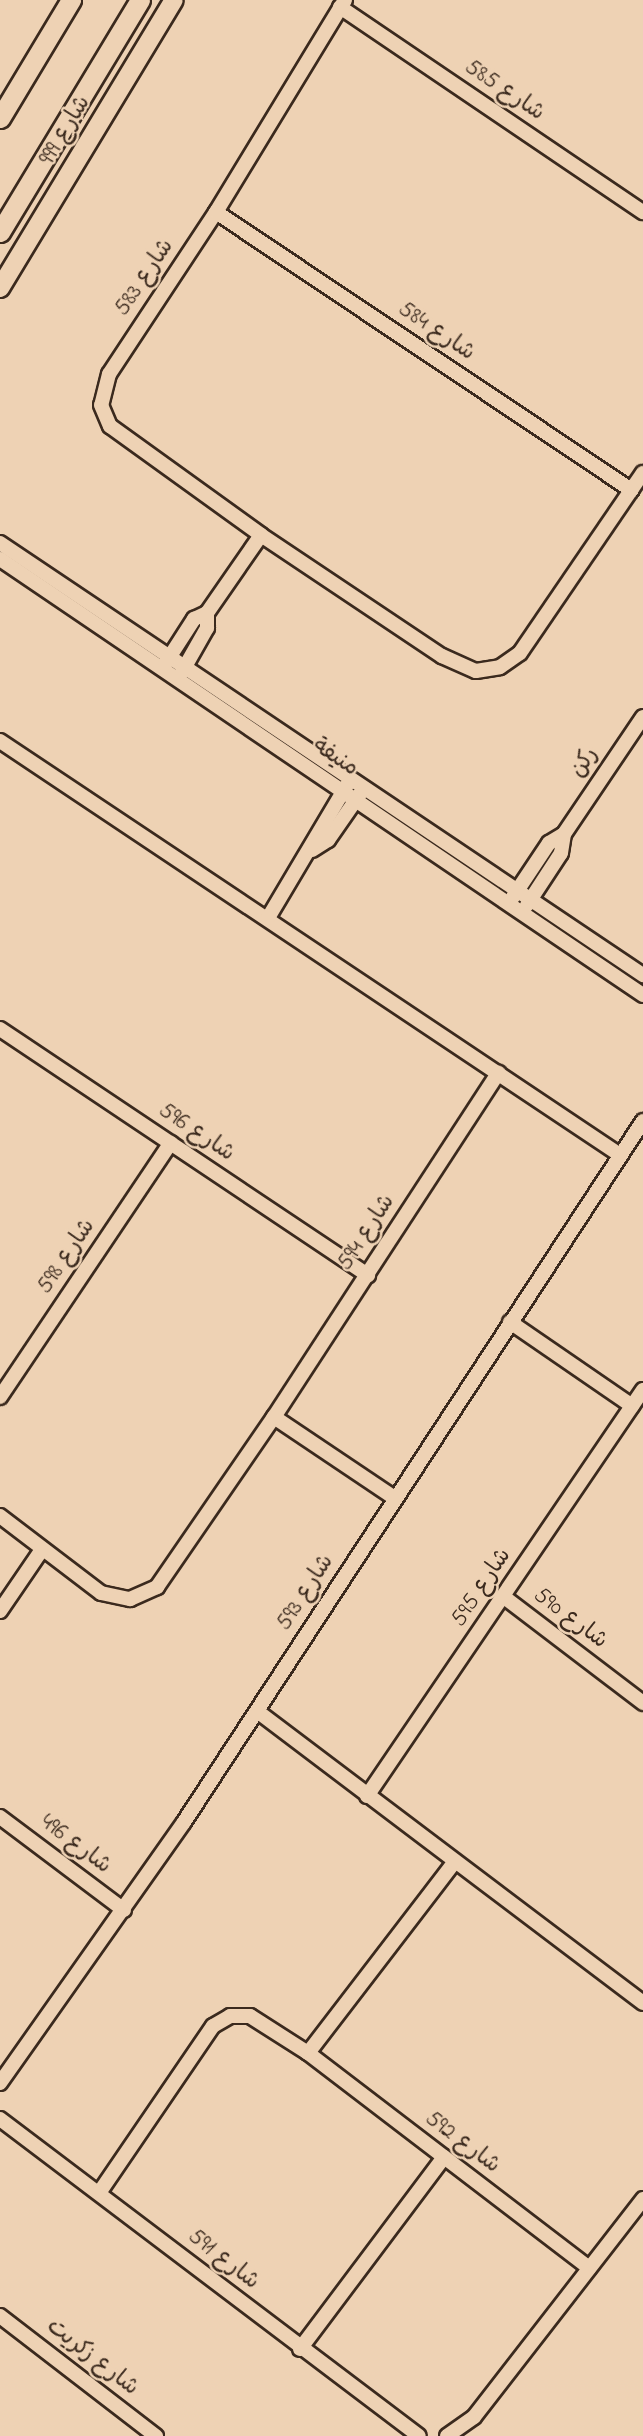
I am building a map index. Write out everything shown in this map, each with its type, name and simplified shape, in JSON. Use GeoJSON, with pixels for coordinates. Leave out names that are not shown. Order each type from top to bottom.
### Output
{"type":"FeatureCollection","features":[{"type":"Feature","properties":{"kind":"main road"},"geometry":{"type":"LineString","coordinates":[[0,118],[71,0]]}},
{"type":"Feature","properties":{"kind":"main road"},"geometry":{"type":"LineString","coordinates":[[0,232],[136,3]]}},
{"type":"Feature","properties":{"kind":"street","name":"شارع 999"},"geometry":{"type":"LineString","coordinates":[[0,288],[174,0]]}},
{"type":"Feature","properties":{"kind":"street","name":"شارع 583"},"geometry":{"type":"LineString","coordinates":[[343,4],[216,212],[108,374],[101,405],[117,435],[261,536],[452,663],[489,671],[520,653],[643,472]]}},
{"type":"Feature","properties":{"kind":"street","name":"شارع 585"},"geometry":{"type":"LineString","coordinates":[[343,4],[643,212]]}},
{"type":"Feature","properties":{"kind":"street","name":"شارع 584"},"geometry":{"type":"LineString","coordinates":[[216,212],[631,490]]}},
{"type":"Feature","properties":{"kind":"street"},"geometry":{"type":"LineString","coordinates":[[166,662],[194,620],[207,613],[261,536]]}},
{"type":"Feature","properties":{"kind":"street","name":"منيفة"},"geometry":{"type":"LineString","coordinates":[[0,543],[349,795],[643,975]]}},
{"type":"Feature","properties":{"kind":"street","name":"منيفة"},"geometry":{"type":"LineString","coordinates":[[0,559],[166,662]]}},
{"type":"Feature","properties":{"kind":"street"},"geometry":{"type":"LineString","coordinates":[[181,673],[207,628],[207,613]]}},
{"type":"Feature","properties":{"kind":"street","name":"منيفة"},"geometry":{"type":"LineString","coordinates":[[181,673],[365,786],[513,897]]}},
{"type":"Feature","properties":{"kind":"street","name":"ركن"},"geometry":{"type":"LineString","coordinates":[[527,906],[561,853],[564,834],[643,717]]}},
{"type":"Feature","properties":{"kind":"street"},"geometry":{"type":"LineString","coordinates":[[0,741],[620,1155]]}},
{"type":"Feature","properties":{"kind":"street"},"geometry":{"type":"LineString","coordinates":[[268,918],[312,850],[325,844],[349,795],[352,778]]}},
{"type":"Feature","properties":{"kind":"street"},"geometry":{"type":"LineString","coordinates":[[349,795],[365,786]]}},
{"type":"Feature","properties":{"kind":"street","name":"ركن"},"geometry":{"type":"LineString","coordinates":[[513,897],[548,843],[564,834]]}},
{"type":"Feature","properties":{"kind":"street","name":"منيفة"},"geometry":{"type":"LineString","coordinates":[[527,906],[643,995]]}},
{"type":"Feature","properties":{"kind":"street","name":"شارع 596"},"geometry":{"type":"LineString","coordinates":[[0,1029],[368,1275]]}},
{"type":"Feature","properties":{"kind":"street","name":"شارع 594"},"geometry":{"type":"LineString","coordinates":[[0,1516],[41,1551],[110,1597],[130,1599],[149,1593],[274,1417],[498,1073]]}},
{"type":"Feature","properties":{"kind":"street","name":"شارع 593"},"geometry":{"type":"LineString","coordinates":[[0,2083],[124,1910],[257,1710],[393,1497],[643,1121]]}},
{"type":"Feature","properties":{"kind":"street","name":"شارع 598"},"geometry":{"type":"LineString","coordinates":[[0,1397],[172,1143]]}},
{"type":"Feature","properties":{"kind":"street"},"geometry":{"type":"LineString","coordinates":[[510,1322],[632,1405]]}},
{"type":"Feature","properties":{"kind":"street","name":"شارع 595"},"geometry":{"type":"LineString","coordinates":[[367,1796],[643,1390]]}},
{"type":"Feature","properties":{"kind":"street"},"geometry":{"type":"LineString","coordinates":[[274,1417],[393,1497]]}},
{"type":"Feature","properties":{"kind":"street"},"geometry":{"type":"LineString","coordinates":[[0,1611],[41,1551]]}},
{"type":"Feature","properties":{"kind":"street","name":"شارع 590"},"geometry":{"type":"LineString","coordinates":[[504,1597],[643,1703]]}},
{"type":"Feature","properties":{"kind":"street"},"geometry":{"type":"LineString","coordinates":[[257,1710],[454,1863],[643,2003]]}},
{"type":"Feature","properties":{"kind":"street","name":"شارع 496"},"geometry":{"type":"LineString","coordinates":[[2,1822],[124,1910]]}},
{"type":"Feature","properties":{"kind":"street"},"geometry":{"type":"LineString","coordinates":[[308,2053],[454,1863]]}},
{"type":"Feature","properties":{"kind":"street","name":"شارع 592"},"geometry":{"type":"LineString","coordinates":[[99,2193],[208,2034],[222,2020],[240,2015],[260,2019],[308,2053],[589,2268]]}},
{"type":"Feature","properties":{"kind":"street","name":"شارع 591"},"geometry":{"type":"LineString","coordinates":[[0,2119],[300,2349],[419,2436]]}},
{"type":"Feature","properties":{"kind":"street"},"geometry":{"type":"LineString","coordinates":[[300,2349],[444,2157]]}},
{"type":"Feature","properties":{"kind":"street"},"geometry":{"type":"LineString","coordinates":[[447,2436],[474,2417],[643,2199]]}},
{"type":"Feature","properties":{"kind":"street"},"geometry":{"type":"LineString","coordinates":[[0,2337],[4,2319]]}},
{"type":"Feature","properties":{"kind":"street","name":"شارع زكريت"},"geometry":{"type":"LineString","coordinates":[[4,2319],[156,2436]]}}]}
